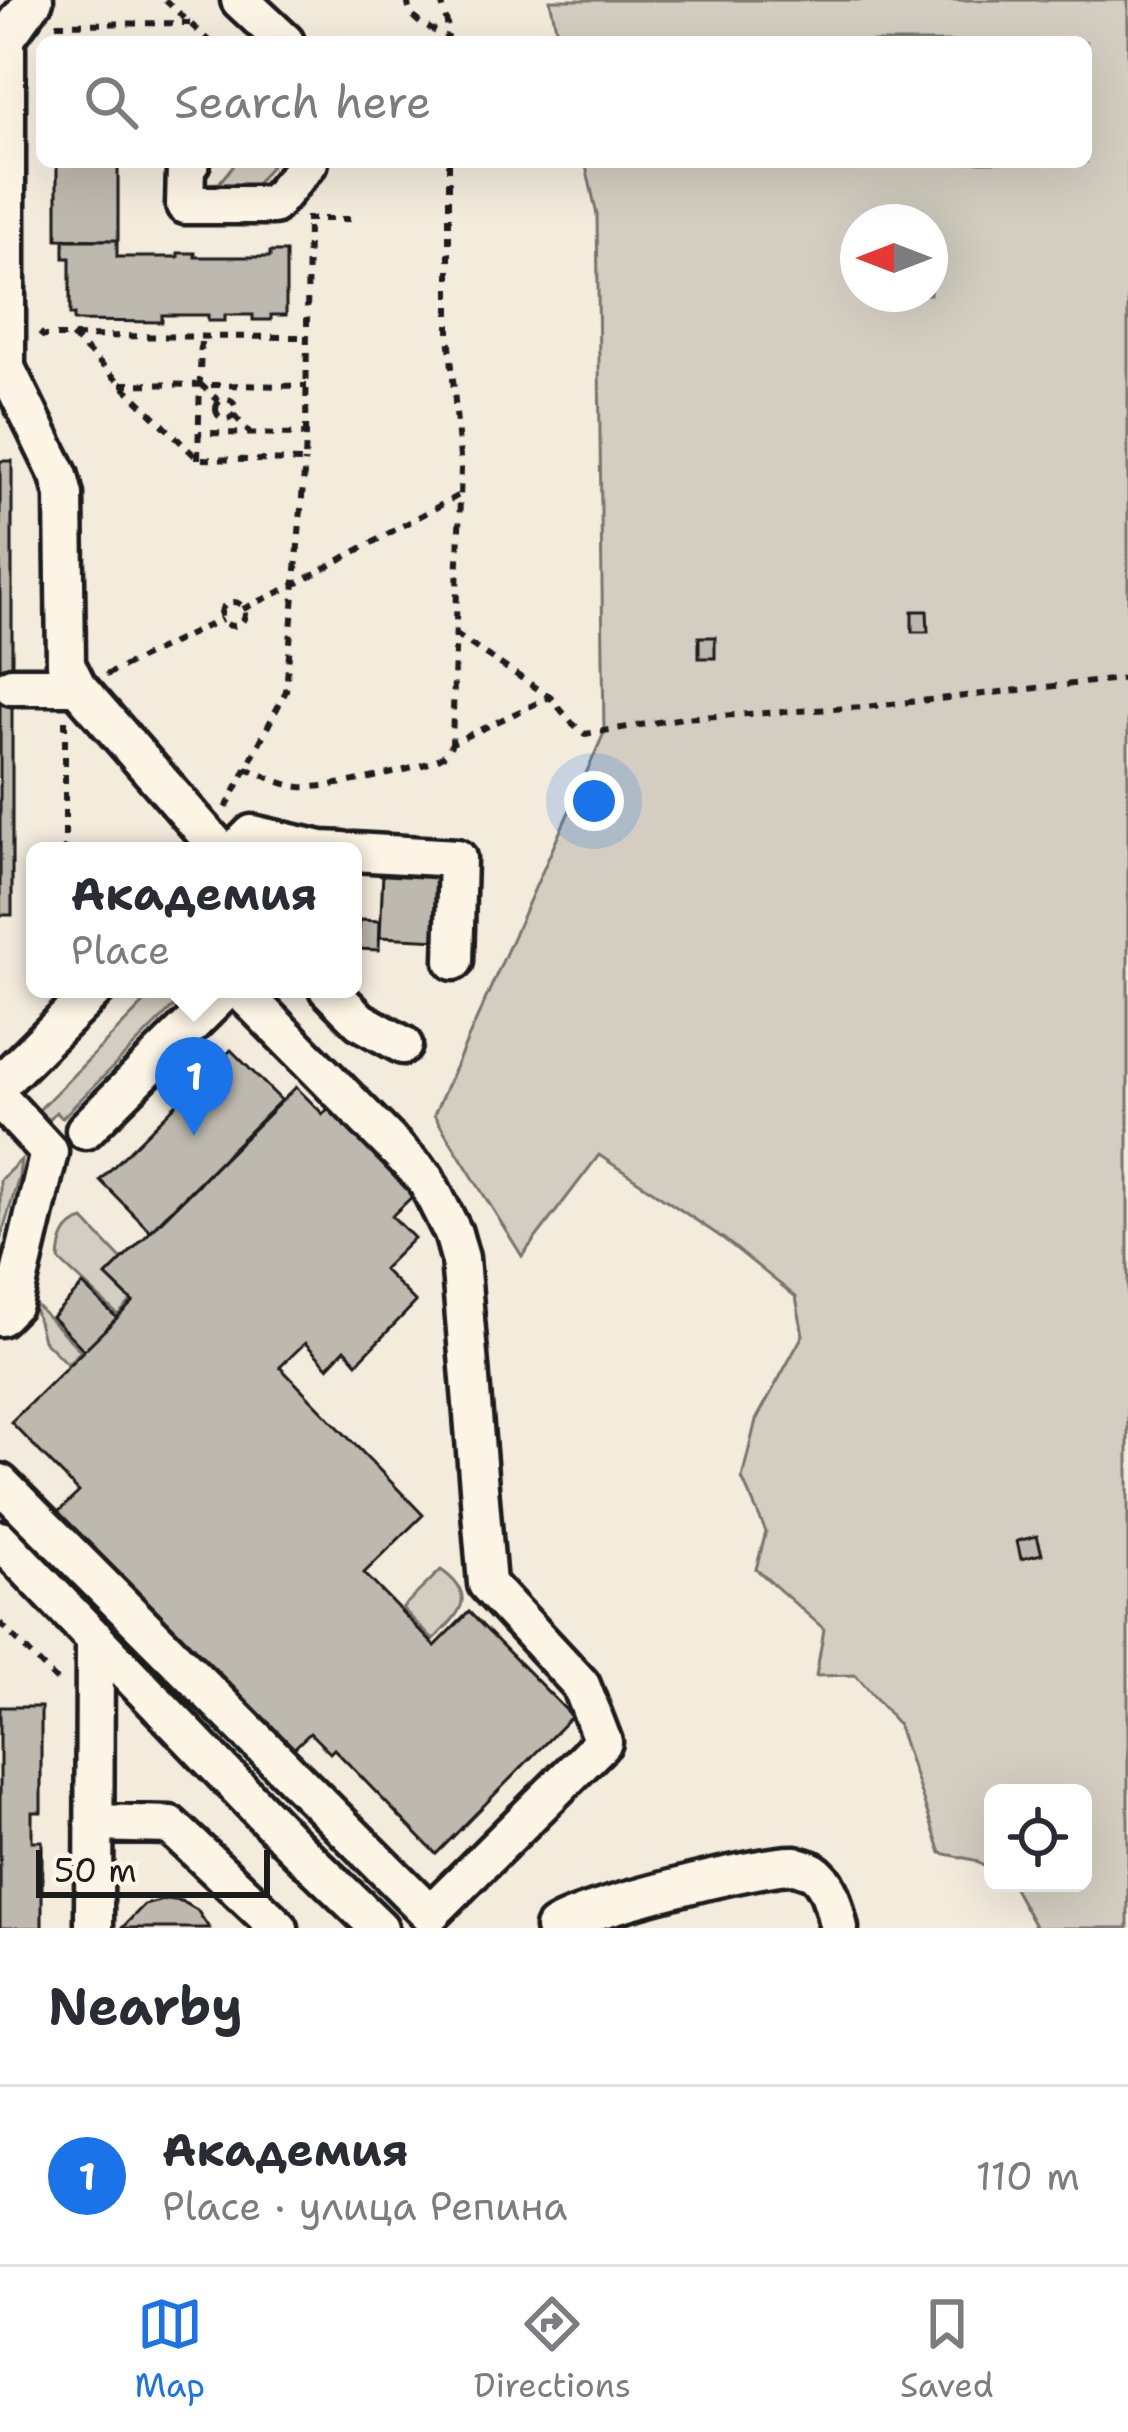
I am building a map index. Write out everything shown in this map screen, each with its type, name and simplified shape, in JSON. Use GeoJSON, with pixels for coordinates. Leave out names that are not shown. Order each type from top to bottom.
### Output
{"type":"FeatureCollection","features":[{"type":"Feature","properties":{"kind":"street"},"geometry":{"type":"LineString","coordinates":[[240,0],[279,36]]}},
{"type":"Feature","properties":{"kind":"street"},"geometry":{"type":"LineString","coordinates":[[43,12],[3,38],[6,368],[64,495],[64,650],[74,687],[227,842]]}},
{"type":"Feature","properties":{"kind":"street"},"geometry":{"type":"LineString","coordinates":[[186,168],[185,205],[273,205],[304,168]]}},
{"type":"Feature","properties":{"kind":"street"},"geometry":{"type":"LineString","coordinates":[[12,686],[74,687]]}},
{"type":"Feature","properties":{"kind":"street"},"geometry":{"type":"LineString","coordinates":[[362,853],[457,858],[454,961]]}},
{"type":"Feature","properties":{"kind":"street"},"geometry":{"type":"LineString","coordinates":[[0,1084],[87,998]]}},
{"type":"Feature","properties":{"kind":"street"},"geometry":{"type":"LineString","coordinates":[[85,1130],[218,998]]}},
{"type":"Feature","properties":{"kind":"street"},"geometry":{"type":"LineString","coordinates":[[0,1483],[430,1914],[603,1742],[581,1685],[487,1584],[460,1258],[453,1233],[425,1178],[248,998]]}},
{"type":"Feature","properties":{"kind":"street"},"geometry":{"type":"LineString","coordinates":[[337,998],[359,1021],[404,1045]]}},
{"type":"Feature","properties":{"kind":"street"},"geometry":{"type":"LineString","coordinates":[[0,1099],[50,1152],[13,1304],[0,1317]]}},
{"type":"Feature","properties":{"kind":"street"},"geometry":{"type":"LineString","coordinates":[[0,1540],[379,1928]]}},
{"type":"Feature","properties":{"kind":"street"},"geometry":{"type":"LineString","coordinates":[[94,1928],[95,1638]]}},
{"type":"Feature","properties":{"kind":"street"},"geometry":{"type":"LineString","coordinates":[[94,1823],[170,1825],[279,1928]]}},
{"type":"Feature","properties":{"kind":"street"},"geometry":{"type":"LineString","coordinates":[[554,1928],[613,1905],[764,1868],[796,1865],[815,1872],[830,1893],[839,1928]]}},
{"type":"Feature","properties":{"kind":"path"},"geometry":{"type":"LineString","coordinates":[[164,0],[204,36]]}},
{"type":"Feature","properties":{"kind":"path"},"geometry":{"type":"LineString","coordinates":[[408,0],[411,17],[442,36]]}},
{"type":"Feature","properties":{"kind":"path"},"geometry":{"type":"LineString","coordinates":[[441,0],[447,36]]}},
{"type":"Feature","properties":{"kind":"path"},"geometry":{"type":"LineString","coordinates":[[43,12],[190,23]]}},
{"type":"Feature","properties":{"kind":"path"},"geometry":{"type":"LineString","coordinates":[[246,768],[295,787],[316,788],[437,760],[452,743],[461,494],[449,334],[449,168]]}},
{"type":"Feature","properties":{"kind":"path"},"geometry":{"type":"LineString","coordinates":[[229,842],[246,768],[286,691],[306,434],[308,219]]}},
{"type":"Feature","properties":{"kind":"path"},"geometry":{"type":"LineString","coordinates":[[34,325],[43,336],[307,337]]}},
{"type":"Feature","properties":{"kind":"path"},"geometry":{"type":"LineString","coordinates":[[72,336],[198,459],[304,461]]}},
{"type":"Feature","properties":{"kind":"path"},"geometry":{"type":"LineString","coordinates":[[198,459],[201,337]]}},
{"type":"Feature","properties":{"kind":"path"},"geometry":{"type":"LineString","coordinates":[[121,384],[307,386]]}},
{"type":"Feature","properties":{"kind":"path"},"geometry":{"type":"LineString","coordinates":[[200,384],[219,401]]}},
{"type":"Feature","properties":{"kind":"path"},"geometry":{"type":"LineString","coordinates":[[233,402],[250,386]]}},
{"type":"Feature","properties":{"kind":"path"},"geometry":{"type":"LineString","coordinates":[[219,401],[233,402],[233,415],[219,415],[219,401]]}},
{"type":"Feature","properties":{"kind":"path"},"geometry":{"type":"LineString","coordinates":[[199,433],[219,415]]}},
{"type":"Feature","properties":{"kind":"path"},"geometry":{"type":"LineString","coordinates":[[233,415],[250,433]]}},
{"type":"Feature","properties":{"kind":"path"},"geometry":{"type":"LineString","coordinates":[[199,433],[306,434]]}},
{"type":"Feature","properties":{"kind":"path"},"geometry":{"type":"LineString","coordinates":[[243,609],[461,494]]}},
{"type":"Feature","properties":{"kind":"path"},"geometry":{"type":"LineString","coordinates":[[226,605],[243,609],[244,620],[238,625],[222,620],[226,605]]}},
{"type":"Feature","properties":{"kind":"path"},"geometry":{"type":"LineString","coordinates":[[65,842],[74,687],[222,620]]}},
{"type":"Feature","properties":{"kind":"path"},"geometry":{"type":"LineString","coordinates":[[455,634],[550,697],[585,734],[683,718],[865,707],[1128,678]]}},
{"type":"Feature","properties":{"kind":"path"},"geometry":{"type":"LineString","coordinates":[[452,743],[550,697]]}},
{"type":"Feature","properties":{"kind":"path"},"geometry":{"type":"LineString","coordinates":[[0,1623],[62,1686]]}},
{"type":"Feature","properties":{"kind":"shaded area"},"geometry":{"type":"Polygon","coordinates":[[[550,0],[1128,0],[1128,1928],[1036,1928],[1016,1892],[1092,1892],[1092,1784],[984,1784],[984,1866],[941,1853],[897,1723],[856,1675],[816,1676],[824,1629],[756,1569],[766,1532],[742,1478],[756,1420],[803,1335],[796,1297],[724,1239],[599,1155],[522,1256],[434,1115],[604,733],[597,215],[586,168],[1092,168],[1092,36],[558,36],[550,0]]]}},
{"type":"Feature","properties":{"kind":"shaded area"},"geometry":{"type":"Polygon","coordinates":[[[231,168],[269,168],[256,184],[268,195],[194,190],[199,184],[219,183],[231,168]]]}},
{"type":"Feature","properties":{"kind":"shaded area"},"geometry":{"type":"Polygon","coordinates":[[[149,998],[182,998],[62,1118],[56,1112],[44,1125],[39,1110],[149,998]]]}},
{"type":"Feature","properties":{"kind":"shaded area"},"geometry":{"type":"Polygon","coordinates":[[[21,1160],[19,1177],[0,1241],[0,1180],[21,1160]]]}},
{"type":"Feature","properties":{"kind":"shaded area"},"geometry":{"type":"Polygon","coordinates":[[[84,1220],[122,1260],[106,1276],[131,1301],[118,1315],[59,1260],[64,1235],[84,1220]]]}},
{"type":"Feature","properties":{"kind":"shaded area"},"geometry":{"type":"Polygon","coordinates":[[[36,1305],[81,1351],[67,1364],[43,1340],[36,1305]]]}},
{"type":"Feature","properties":{"kind":"shaded area"},"geometry":{"type":"Polygon","coordinates":[[[441,1570],[460,1589],[461,1606],[433,1640],[402,1608],[441,1570]]]}},
{"type":"Feature","properties":{"kind":"building"},"geometry":{"type":"Polygon","coordinates":[[[57,168],[118,168],[118,240],[57,239],[57,168]]]}},
{"type":"Feature","properties":{"kind":"building"},"geometry":{"type":"Polygon","coordinates":[[[64,240],[117,240],[117,257],[195,253],[195,257],[270,257],[270,252],[286,252],[286,315],[271,315],[271,320],[253,320],[253,315],[225,315],[225,321],[208,321],[208,315],[162,315],[162,322],[74,321],[70,315],[70,258],[64,258],[64,240]]]}},
{"type":"Feature","properties":{"kind":"building"},"geometry":{"type":"Polygon","coordinates":[[[0,461],[12,461],[12,915],[0,915],[0,461]]]}},
{"type":"Feature","properties":{"kind":"building"},"geometry":{"type":"Polygon","coordinates":[[[912,611],[927,611],[928,632],[912,632],[912,611]]]}},
{"type":"Feature","properties":{"kind":"building"},"geometry":{"type":"Polygon","coordinates":[[[699,637],[715,637],[715,658],[699,658],[699,637]]]}},
{"type":"Feature","properties":{"kind":"building"},"geometry":{"type":"Polygon","coordinates":[[[383,873],[443,877],[440,940],[380,937],[383,873]]]}},
{"type":"Feature","properties":{"kind":"building"},"geometry":{"type":"Polygon","coordinates":[[[362,920],[380,921],[379,950],[362,949],[362,920]]]}},
{"type":"Feature","properties":{"kind":"building"},"geometry":{"type":"Polygon","coordinates":[[[231,1050],[281,1100],[150,1231],[100,1180],[231,1050]]]}},
{"type":"Feature","properties":{"kind":"building"},"geometry":{"type":"Polygon","coordinates":[[[296,1087],[323,1114],[335,1101],[420,1189],[392,1216],[414,1238],[383,1269],[416,1302],[357,1363],[345,1349],[328,1367],[305,1343],[280,1367],[423,1515],[364,1573],[435,1646],[469,1612],[572,1716],[436,1854],[334,1749],[330,1753],[310,1733],[289,1753],[56,1514],[79,1492],[11,1422],[133,1302],[106,1276],[296,1087]]]}},
{"type":"Feature","properties":{"kind":"building"},"geometry":{"type":"Polygon","coordinates":[[[83,1285],[117,1318],[84,1350],[52,1317],[83,1285]]]}},
{"type":"Feature","properties":{"kind":"building"},"geometry":{"type":"Polygon","coordinates":[[[1037,1536],[1042,1554],[1021,1559],[1017,1541],[1037,1536]]]}},
{"type":"Feature","properties":{"kind":"building"},"geometry":{"type":"Polygon","coordinates":[[[0,1707],[41,1707],[41,1812],[32,1812],[32,1841],[42,1841],[42,1928],[0,1928],[0,1707]]]}},
{"type":"Feature","properties":{"kind":"building"},"geometry":{"type":"Polygon","coordinates":[[[167,1899],[197,1910],[209,1928],[122,1928],[144,1905],[167,1899]]]}},
{"type":"Feature","properties":{"kind":"place","name":"Академия"},"geometry":{"type":"Point","coordinates":[194,1136]}}]}
